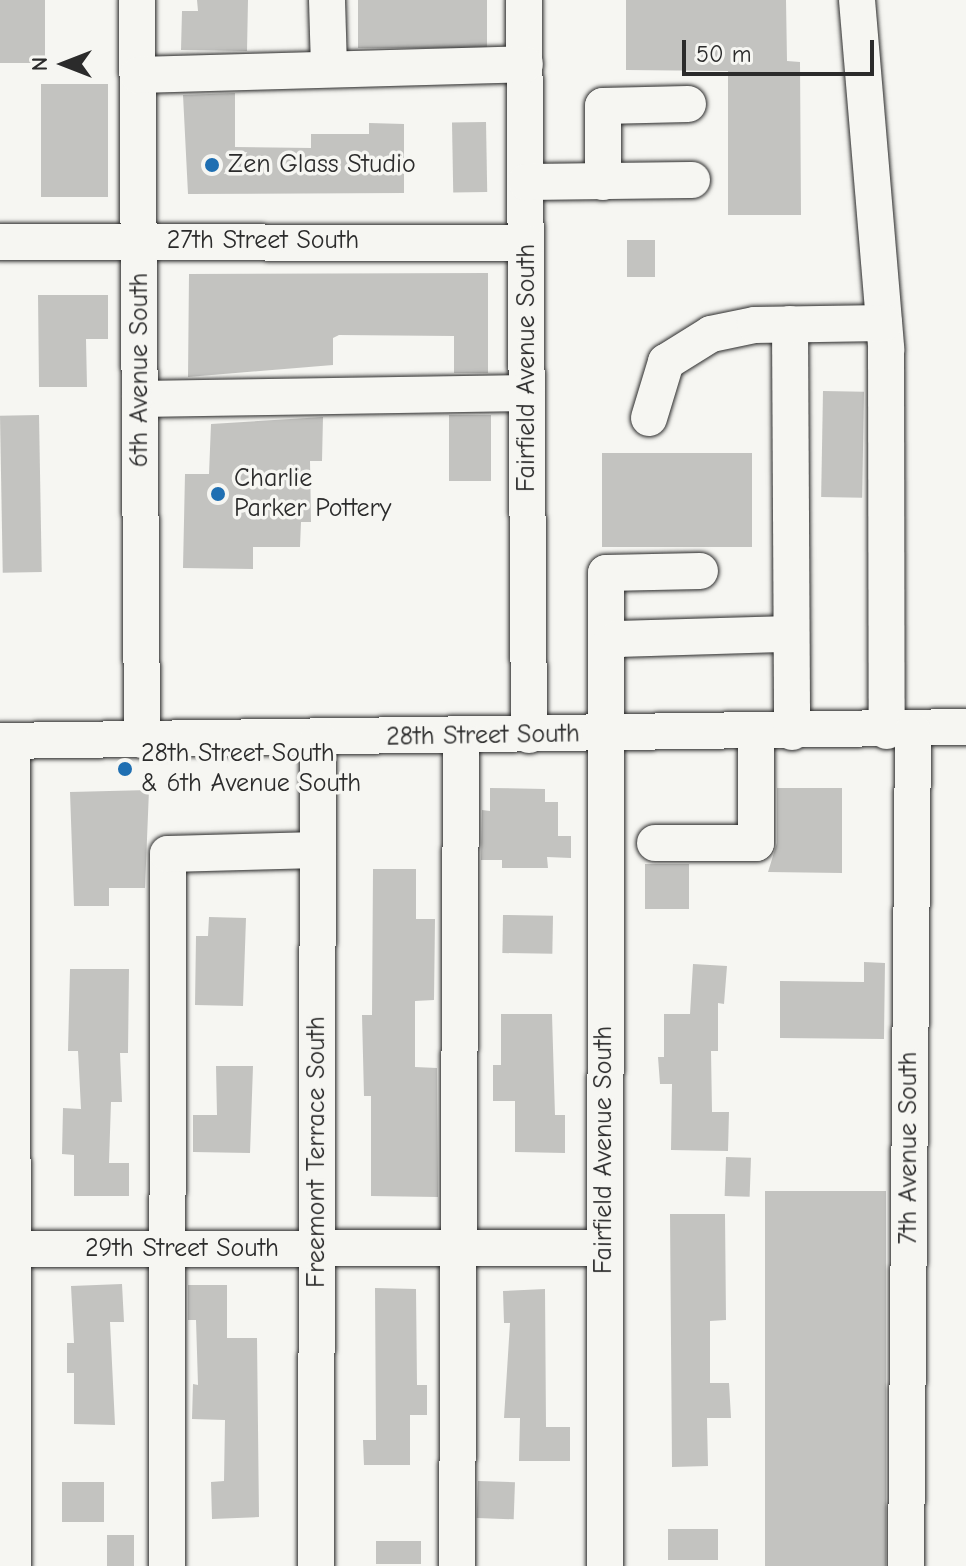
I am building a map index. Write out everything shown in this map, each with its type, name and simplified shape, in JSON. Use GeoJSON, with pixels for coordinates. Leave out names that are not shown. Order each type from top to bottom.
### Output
{"type":"FeatureCollection","features":[{"type":"Feature","properties":{"kind":"street","name":"6th Avenue South"},"geometry":{"type":"LineString","coordinates":[[137,0],[142,740]]}},
{"type":"Feature","properties":{"kind":"street"},"geometry":{"type":"LineString","coordinates":[[327,0],[329,66]]}},
{"type":"Feature","properties":{"kind":"street","name":"Fairfield Avenue South"},"geometry":{"type":"LineString","coordinates":[[524,0],[529,735]]}},
{"type":"Feature","properties":{"kind":"street","name":"7th Avenue South"},"geometry":{"type":"LineString","coordinates":[[857,0],[884,323],[900,731],[906,1566]]}},
{"type":"Feature","properties":{"kind":"street"},"geometry":{"type":"LineString","coordinates":[[138,75],[329,66],[349,70],[525,64]]}},
{"type":"Feature","properties":{"kind":"street"},"geometry":{"type":"LineString","coordinates":[[603,182],[603,106],[688,104]]}},
{"type":"Feature","properties":{"kind":"street"},"geometry":{"type":"LineString","coordinates":[[526,182],[692,180]]}},
{"type":"Feature","properties":{"kind":"street","name":"27th Street South"},"geometry":{"type":"LineString","coordinates":[[0,242],[526,243]]}},
{"type":"Feature","properties":{"kind":"street"},"geometry":{"type":"LineString","coordinates":[[649,418],[666,362],[711,334],[790,324],[884,323]]}},
{"type":"Feature","properties":{"kind":"street"},"geometry":{"type":"LineString","coordinates":[[790,324],[792,732]]}},
{"type":"Feature","properties":{"kind":"street"},"geometry":{"type":"LineString","coordinates":[[140,399],[527,393]]}},
{"type":"Feature","properties":{"kind":"street","name":"Fairfield Avenue South"},"geometry":{"type":"LineString","coordinates":[[605,1566],[606,573],[700,571]]}},
{"type":"Feature","properties":{"kind":"street"},"geometry":{"type":"LineString","coordinates":[[606,649],[617,639],[790,634]]}},
{"type":"Feature","properties":{"kind":"street","name":"28th Street South"},"geometry":{"type":"LineString","coordinates":[[6,741],[900,731],[966,727]]}},
{"type":"Feature","properties":{"kind":"street"},"geometry":{"type":"LineString","coordinates":[[655,843],[756,843],[756,733]]}},
{"type":"Feature","properties":{"kind":"street"},"geometry":{"type":"LineString","coordinates":[[457,1566],[461,736]]}},
{"type":"Feature","properties":{"kind":"street","name":"Freemont Terrace South"},"geometry":{"type":"LineString","coordinates":[[316,1566],[318,738]]}},
{"type":"Feature","properties":{"kind":"street"},"geometry":{"type":"LineString","coordinates":[[6,741],[7,1249],[13,1566]]}},
{"type":"Feature","properties":{"kind":"street"},"geometry":{"type":"LineString","coordinates":[[167,1566],[165,1249],[168,854],[318,850]]}},
{"type":"Feature","properties":{"kind":"street","name":"29th Street South"},"geometry":{"type":"LineString","coordinates":[[7,1249],[604,1248]]}},
{"type":"Feature","properties":{"kind":"building"},"geometry":{"type":"Polygon","coordinates":[[[0,0],[45,0],[45,63],[0,63],[0,0]]]}},
{"type":"Feature","properties":{"kind":"building"},"geometry":{"type":"Polygon","coordinates":[[[197,0],[248,0],[247,51],[181,50],[182,11],[198,11],[197,0]]]}},
{"type":"Feature","properties":{"kind":"building"},"geometry":{"type":"Polygon","coordinates":[[[358,0],[487,0],[487,48],[358,48],[358,0]]]}},
{"type":"Feature","properties":{"kind":"building"},"geometry":{"type":"Polygon","coordinates":[[[626,0],[786,0],[787,61],[800,62],[801,215],[728,215],[728,71],[626,70],[626,0]]]}},
{"type":"Feature","properties":{"kind":"building"},"geometry":{"type":"Polygon","coordinates":[[[41,84],[108,84],[108,197],[41,197],[41,84]]]}},
{"type":"Feature","properties":{"kind":"building"},"geometry":{"type":"Polygon","coordinates":[[[235,93],[235,147],[311,148],[311,134],[369,134],[369,123],[404,124],[404,193],[188,194],[183,95],[235,93]]]}},
{"type":"Feature","properties":{"kind":"building"},"geometry":{"type":"Polygon","coordinates":[[[486,122],[487,192],[453,193],[452,123],[486,122]]]}},
{"type":"Feature","properties":{"kind":"building"},"geometry":{"type":"Polygon","coordinates":[[[627,240],[655,240],[655,277],[627,277],[627,240]]]}},
{"type":"Feature","properties":{"kind":"building"},"geometry":{"type":"Polygon","coordinates":[[[488,273],[488,373],[454,373],[454,336],[339,335],[333,338],[333,365],[188,377],[189,274],[488,273]]]}},
{"type":"Feature","properties":{"kind":"building"},"geometry":{"type":"Polygon","coordinates":[[[38,295],[108,295],[108,339],[86,339],[87,387],[39,387],[38,295]]]}},
{"type":"Feature","properties":{"kind":"building"},"geometry":{"type":"Polygon","coordinates":[[[823,391],[864,392],[862,498],[821,497],[823,391]]]}},
{"type":"Feature","properties":{"kind":"building"},"geometry":{"type":"Polygon","coordinates":[[[39,415],[42,572],[3,573],[0,416],[39,415]]]}},
{"type":"Feature","properties":{"kind":"building"},"geometry":{"type":"Polygon","coordinates":[[[449,415],[491,415],[491,481],[449,481],[449,415]]]}},
{"type":"Feature","properties":{"kind":"building"},"geometry":{"type":"Polygon","coordinates":[[[323,417],[322,461],[310,461],[311,522],[301,522],[300,547],[253,547],[253,569],[183,568],[185,474],[209,474],[211,424],[323,417]]]}},
{"type":"Feature","properties":{"kind":"building"},"geometry":{"type":"Polygon","coordinates":[[[602,453],[752,453],[752,547],[602,547],[602,453]]]}},
{"type":"Feature","properties":{"kind":"building"},"geometry":{"type":"Polygon","coordinates":[[[490,788],[545,789],[545,802],[558,802],[558,836],[571,836],[571,858],[547,857],[548,868],[502,868],[502,860],[481,860],[482,810],[490,811],[490,788]]]}},
{"type":"Feature","properties":{"kind":"building"},"geometry":{"type":"Polygon","coordinates":[[[777,788],[842,788],[842,873],[768,872],[777,843],[777,788]]]}},
{"type":"Feature","properties":{"kind":"building"},"geometry":{"type":"Polygon","coordinates":[[[149,790],[145,888],[109,888],[109,906],[74,906],[70,792],[149,790]]]}},
{"type":"Feature","properties":{"kind":"building"},"geometry":{"type":"Polygon","coordinates":[[[645,864],[689,864],[689,909],[645,909],[645,864]]]}},
{"type":"Feature","properties":{"kind":"building"},"geometry":{"type":"Polygon","coordinates":[[[373,869],[416,869],[416,919],[435,919],[434,1000],[415,1001],[415,1067],[437,1068],[438,1197],[371,1196],[371,1096],[364,1096],[362,1015],[372,1015],[373,869]]]}},
{"type":"Feature","properties":{"kind":"building"},"geometry":{"type":"Polygon","coordinates":[[[503,915],[553,916],[552,954],[502,953],[503,915]]]}},
{"type":"Feature","properties":{"kind":"building"},"geometry":{"type":"Polygon","coordinates":[[[209,917],[246,918],[243,1006],[195,1005],[196,936],[208,936],[209,917]]]}},
{"type":"Feature","properties":{"kind":"building"},"geometry":{"type":"Polygon","coordinates":[[[864,962],[885,963],[884,1039],[780,1038],[780,981],[864,982],[864,962]]]}},
{"type":"Feature","properties":{"kind":"building"},"geometry":{"type":"Polygon","coordinates":[[[693,964],[727,966],[724,1004],[718,1003],[718,1051],[711,1051],[712,1112],[729,1112],[728,1151],[671,1150],[672,1084],[660,1084],[658,1057],[664,1057],[664,1014],[690,1014],[693,964]]]}},
{"type":"Feature","properties":{"kind":"building"},"geometry":{"type":"Polygon","coordinates":[[[70,969],[129,969],[128,1053],[120,1053],[122,1102],[111,1102],[109,1163],[129,1163],[129,1196],[74,1196],[74,1155],[62,1154],[63,1108],[81,1109],[78,1051],[68,1051],[70,969]]]}},
{"type":"Feature","properties":{"kind":"building"},"geometry":{"type":"Polygon","coordinates":[[[501,1014],[552,1014],[555,1115],[565,1115],[565,1153],[515,1152],[515,1101],[493,1101],[493,1065],[501,1065],[501,1014]]]}},
{"type":"Feature","properties":{"kind":"building"},"geometry":{"type":"Polygon","coordinates":[[[216,1066],[253,1066],[250,1153],[193,1152],[193,1115],[217,1115],[216,1066]]]}},
{"type":"Feature","properties":{"kind":"building"},"geometry":{"type":"Polygon","coordinates":[[[726,1157],[751,1158],[750,1197],[725,1196],[726,1157]]]}},
{"type":"Feature","properties":{"kind":"building"},"geometry":{"type":"Polygon","coordinates":[[[765,1191],[886,1191],[886,1566],[765,1566],[765,1191]]]}},
{"type":"Feature","properties":{"kind":"building"},"geometry":{"type":"Polygon","coordinates":[[[670,1214],[725,1214],[726,1320],[710,1321],[710,1383],[729,1383],[731,1418],[707,1418],[708,1466],[672,1467],[670,1214]]]}},
{"type":"Feature","properties":{"kind":"building"},"geometry":{"type":"Polygon","coordinates":[[[122,1284],[124,1322],[110,1322],[115,1425],[74,1424],[74,1373],[67,1373],[67,1343],[74,1343],[71,1286],[122,1284]]]}},
{"type":"Feature","properties":{"kind":"building"},"geometry":{"type":"Polygon","coordinates":[[[188,1285],[227,1285],[227,1338],[257,1338],[259,1517],[212,1519],[211,1482],[224,1481],[225,1420],[192,1419],[193,1384],[198,1385],[196,1320],[188,1320],[188,1285]]]}},
{"type":"Feature","properties":{"kind":"building"},"geometry":{"type":"Polygon","coordinates":[[[375,1288],[416,1289],[417,1385],[427,1385],[427,1415],[410,1415],[410,1465],[364,1465],[363,1440],[376,1440],[375,1288]]]}},
{"type":"Feature","properties":{"kind":"building"},"geometry":{"type":"Polygon","coordinates":[[[545,1289],[546,1427],[570,1427],[570,1461],[519,1461],[520,1418],[504,1418],[510,1323],[504,1323],[503,1291],[545,1289]]]}},
{"type":"Feature","properties":{"kind":"building"},"geometry":{"type":"Polygon","coordinates":[[[478,1481],[515,1482],[514,1519],[477,1518],[478,1481]]]}},
{"type":"Feature","properties":{"kind":"building"},"geometry":{"type":"Polygon","coordinates":[[[62,1482],[104,1482],[104,1522],[62,1522],[62,1482]]]}},
{"type":"Feature","properties":{"kind":"building"},"geometry":{"type":"Polygon","coordinates":[[[668,1529],[718,1529],[718,1560],[668,1560],[668,1529]]]}},
{"type":"Feature","properties":{"kind":"building"},"geometry":{"type":"Polygon","coordinates":[[[107,1535],[134,1535],[134,1566],[107,1566],[107,1535]]]}},
{"type":"Feature","properties":{"kind":"building"},"geometry":{"type":"Polygon","coordinates":[[[376,1541],[421,1541],[421,1564],[376,1564],[376,1541]]]}},
{"type":"Feature","properties":{"kind":"place","name":"Zen Glass Studio"},"geometry":{"type":"Point","coordinates":[212,165]}},
{"type":"Feature","properties":{"kind":"place","name":"Charlie Parker Pottery"},"geometry":{"type":"Point","coordinates":[218,494]}},
{"type":"Feature","properties":{"kind":"place","name":"28th Street South & 6th Avenue South"},"geometry":{"type":"Point","coordinates":[125,769]}}]}
